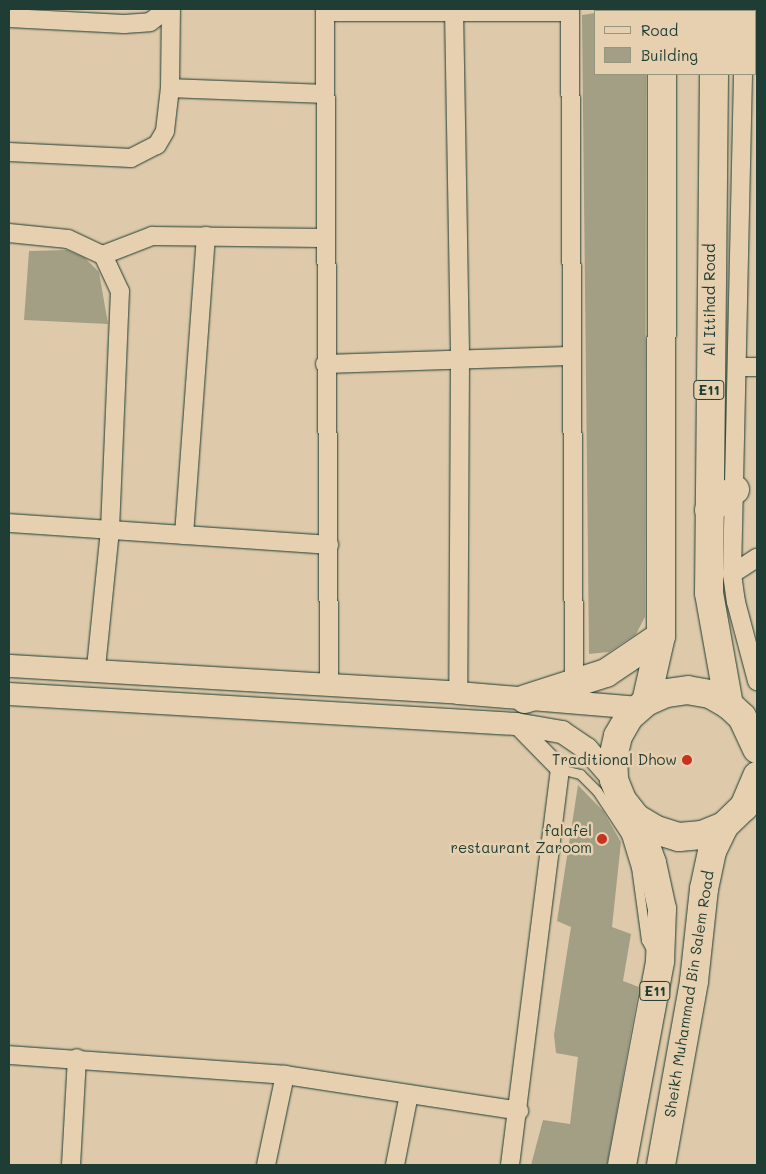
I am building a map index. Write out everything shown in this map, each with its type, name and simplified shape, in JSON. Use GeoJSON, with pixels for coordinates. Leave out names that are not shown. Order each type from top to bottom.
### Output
{"type":"FeatureCollection","features":[{"type":"Feature","properties":{"kind":"main road"},"geometry":{"type":"LineString","coordinates":[[662,75],[661,636],[642,705],[618,736],[613,758],[614,780],[622,800],[636,818],[656,830],[679,837],[702,835],[724,826],[751,806],[757,776]]}},
{"type":"Feature","properties":{"kind":"main road","name":"Al Ittihad Road"},"geometry":{"type":"LineString","coordinates":[[714,75],[709,593],[729,705]]}},
{"type":"Feature","properties":{"kind":"main road"},"geometry":{"type":"LineString","coordinates":[[709,510],[735,490]]}},
{"type":"Feature","properties":{"kind":"main road"},"geometry":{"type":"LineString","coordinates":[[526,699],[574,686],[606,674],[661,636]]}},
{"type":"Feature","properties":{"kind":"main road"},"geometry":{"type":"LineString","coordinates":[[642,705],[666,693],[688,690],[710,694],[729,705],[752,733],[757,749]]}},
{"type":"Feature","properties":{"kind":"main road","name":"E11"},"geometry":{"type":"LineString","coordinates":[[622,1165],[660,961],[662,909],[652,863],[636,818]]}},
{"type":"Feature","properties":{"kind":"main road","name":"Sheikh Muhammad Bin Salem Road"},"geometry":{"type":"LineString","coordinates":[[661,1165],[694,981],[704,889],[712,852],[724,826]]}},
{"type":"Feature","properties":{"kind":"street"},"geometry":{"type":"LineString","coordinates":[[9,18],[63,14],[150,22],[169,9]]}},
{"type":"Feature","properties":{"kind":"street"},"geometry":{"type":"LineString","coordinates":[[9,152],[131,158],[157,145],[165,131],[170,88],[169,9]]}},
{"type":"Feature","properties":{"kind":"street"},"geometry":{"type":"LineString","coordinates":[[329,686],[329,545],[324,364],[325,10],[570,10],[569,356],[574,686]]}},
{"type":"Feature","properties":{"kind":"street"},"geometry":{"type":"LineString","coordinates":[[454,11],[460,360],[458,693]]}},
{"type":"Feature","properties":{"kind":"street"},"geometry":{"type":"LineString","coordinates":[[743,75],[732,574],[736,602],[757,680]]}},
{"type":"Feature","properties":{"kind":"street"},"geometry":{"type":"LineString","coordinates":[[170,88],[324,94]]}},
{"type":"Feature","properties":{"kind":"street"},"geometry":{"type":"LineString","coordinates":[[9,233],[68,239],[103,255],[120,291],[110,530],[96,669]]}},
{"type":"Feature","properties":{"kind":"street"},"geometry":{"type":"LineString","coordinates":[[103,255],[143,238],[206,236],[324,238]]}},
{"type":"Feature","properties":{"kind":"street"},"geometry":{"type":"LineString","coordinates":[[184,534],[206,236]]}},
{"type":"Feature","properties":{"kind":"street"},"geometry":{"type":"LineString","coordinates":[[324,364],[569,356]]}},
{"type":"Feature","properties":{"kind":"street"},"geometry":{"type":"LineString","coordinates":[[738,367],[757,367]]}},
{"type":"Feature","properties":{"kind":"street"},"geometry":{"type":"LineString","coordinates":[[9,523],[329,545]]}},
{"type":"Feature","properties":{"kind":"street"},"geometry":{"type":"LineString","coordinates":[[732,574],[757,558]]}},
{"type":"Feature","properties":{"kind":"street"},"geometry":{"type":"LineString","coordinates":[[9,666],[96,669],[526,699],[642,705]]}},
{"type":"Feature","properties":{"kind":"street"},"geometry":{"type":"LineString","coordinates":[[9,694],[516,724],[562,732],[587,749],[614,780]]}},
{"type":"Feature","properties":{"kind":"street"},"geometry":{"type":"LineString","coordinates":[[510,1165],[519,1111],[560,769],[516,724]]}},
{"type":"Feature","properties":{"kind":"street"},"geometry":{"type":"LineString","coordinates":[[9,1056],[77,1058],[285,1075],[519,1111]]}},
{"type":"Feature","properties":{"kind":"street"},"geometry":{"type":"LineString","coordinates":[[71,1165],[77,1058]]}},
{"type":"Feature","properties":{"kind":"street"},"geometry":{"type":"LineString","coordinates":[[266,1165],[285,1075]]}},
{"type":"Feature","properties":{"kind":"street"},"geometry":{"type":"LineString","coordinates":[[395,1165],[409,1094]]}},
{"type":"Feature","properties":{"kind":"lane"},"geometry":{"type":"LineString","coordinates":[[560,769],[580,774],[597,791],[626,835],[636,867],[646,940],[660,961]]}},
{"type":"Feature","properties":{"kind":"building"},"geometry":{"type":"Polygon","coordinates":[[[594,13],[594,75],[646,75],[645,617],[636,634],[609,652],[589,654],[582,15],[594,13]]]}},
{"type":"Feature","properties":{"kind":"building"},"geometry":{"type":"Polygon","coordinates":[[[67,250],[85,258],[99,272],[108,324],[24,320],[29,251],[67,250]]]}},
{"type":"Feature","properties":{"kind":"building"},"geometry":{"type":"Polygon","coordinates":[[[578,785],[603,811],[621,842],[612,927],[631,934],[623,981],[639,987],[607,1165],[531,1165],[543,1120],[570,1124],[578,1057],[556,1053],[554,1035],[571,927],[557,921],[578,785]]]}},
{"type":"Feature","properties":{"kind":"place","name":"Traditional Dhow"},"geometry":{"type":"Point","coordinates":[687,760]}},
{"type":"Feature","properties":{"kind":"place","name":"falafel restaurant Zaroom"},"geometry":{"type":"Point","coordinates":[602,839]}}]}
